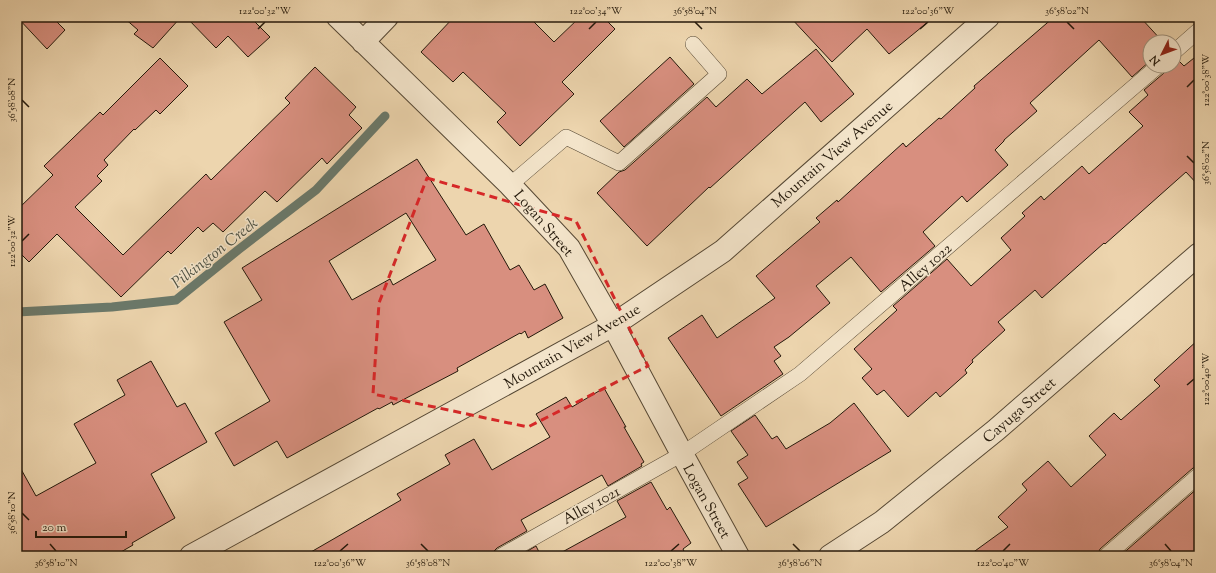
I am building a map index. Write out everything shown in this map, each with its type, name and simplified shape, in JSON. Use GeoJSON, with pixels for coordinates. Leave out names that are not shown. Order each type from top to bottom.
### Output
{"type":"FeatureCollection","features":[{"type":"Feature","properties":{"kind":"street","name":"Logan Street"},"geometry":{"type":"LineString","coordinates":[[338,17],[510,185],[569,248],[614,325],[738,556]]}},
{"type":"Feature","properties":{"kind":"street"},"geometry":{"type":"LineString","coordinates":[[363,42],[387,17]]}},
{"type":"Feature","properties":{"kind":"street","name":"Mountain View Avenue"},"geometry":{"type":"LineString","coordinates":[[191,556],[614,325],[723,251],[988,17]]}},
{"type":"Feature","properties":{"kind":"street","name":"Cayuga Street"},"geometry":{"type":"LineString","coordinates":[[830,556],[882,522],[996,430],[1199,254]]}},
{"type":"Feature","properties":{"kind":"lane"},"geometry":{"type":"LineString","coordinates":[[1182,45],[1199,30]]}},
{"type":"Feature","properties":{"kind":"lane"},"geometry":{"type":"LineString","coordinates":[[510,185],[566,137],[619,163],[719,74],[693,44]]}},
{"type":"Feature","properties":{"kind":"lane","name":"Alley 1022"},"geometry":{"type":"LineString","coordinates":[[682,454],[800,374],[1149,74]]}},
{"type":"Feature","properties":{"kind":"lane","name":"Alley 1021"},"geometry":{"type":"LineString","coordinates":[[501,556],[682,454]]}},
{"type":"Feature","properties":{"kind":"lane"},"geometry":{"type":"LineString","coordinates":[[1106,556],[1199,475]]}},
{"type":"Feature","properties":{"kind":"highlighted area"},"geometry":{"type":"Polygon","coordinates":[[[427,178],[576,221],[648,366],[528,427],[373,394],[379,303],[427,178]]]}},
{"type":"Feature","properties":{"kind":"building"},"geometry":{"type":"Polygon","coordinates":[[[17,17],[52,17],[65,30],[47,49],[17,17]]]}},
{"type":"Feature","properties":{"kind":"building"},"geometry":{"type":"Polygon","coordinates":[[[123,17],[181,17],[153,48],[134,34],[138,30],[123,17]]]}},
{"type":"Feature","properties":{"kind":"building"},"geometry":{"type":"Polygon","coordinates":[[[186,17],[250,17],[270,37],[248,57],[228,36],[216,48],[186,17]]]}},
{"type":"Feature","properties":{"kind":"building"},"geometry":{"type":"Polygon","coordinates":[[[454,17],[529,17],[554,42],[580,17],[603,17],[615,29],[562,82],[574,94],[520,146],[497,122],[506,113],[463,72],[453,82],[421,52],[454,17]]]}},
{"type":"Feature","properties":{"kind":"building"},"geometry":{"type":"Polygon","coordinates":[[[790,17],[934,17],[889,54],[867,29],[832,62],[790,17]]]}},
{"type":"Feature","properties":{"kind":"building"},"geometry":{"type":"Polygon","coordinates":[[[1054,17],[1140,17],[1156,34],[1142,34],[1142,68],[1132,77],[1099,40],[1030,103],[1037,111],[1004,140],[995,150],[1008,165],[967,202],[962,196],[923,232],[935,246],[881,292],[851,257],[816,286],[830,303],[789,337],[774,347],[781,356],[774,361],[783,374],[721,416],[668,338],[702,315],[717,338],[775,298],[756,276],[820,222],[816,218],[837,200],[838,202],[903,143],[906,147],[939,118],[941,119],[975,88],[974,86],[1054,17]]]}},
{"type":"Feature","properties":{"kind":"building"},"geometry":{"type":"Polygon","coordinates":[[[816,49],[854,94],[821,122],[805,102],[710,188],[709,187],[647,246],[597,193],[619,172],[625,170],[707,97],[716,107],[747,79],[762,94],[816,49]]]}},
{"type":"Feature","properties":{"kind":"building"},"geometry":{"type":"Polygon","coordinates":[[[1199,54],[1199,186],[1186,172],[1042,298],[1035,290],[998,322],[1005,330],[972,360],[973,362],[965,370],[967,373],[940,397],[936,392],[908,417],[884,390],[877,395],[862,378],[872,369],[854,349],[897,310],[893,306],[947,259],[971,286],[1011,250],[1001,238],[1025,216],[1022,213],[1041,196],[1044,200],[1082,166],[1089,174],[1143,126],[1129,112],[1148,95],[1144,90],[1163,74],[1182,74],[1182,64],[1184,66],[1199,54]]]}},
{"type":"Feature","properties":{"kind":"building"},"geometry":{"type":"Polygon","coordinates":[[[670,57],[694,84],[624,147],[600,121],[670,57]]]}},
{"type":"Feature","properties":{"kind":"building"},"geometry":{"type":"Polygon","coordinates":[[[160,58],[188,86],[160,114],[156,110],[135,130],[134,129],[104,160],[108,165],[97,176],[102,181],[75,207],[123,255],[206,174],[211,180],[290,103],[285,98],[315,67],[356,107],[349,115],[362,128],[327,164],[322,158],[277,202],[265,191],[223,232],[213,223],[203,232],[198,227],[171,254],[168,251],[121,297],[57,234],[29,262],[17,250],[17,210],[53,175],[44,166],[100,112],[103,115],[160,58]]]}},
{"type":"Feature","properties":{"kind":"building"},"geometry":{"type":"Polygon","coordinates":[[[417,159],[466,235],[484,224],[510,270],[519,265],[534,290],[545,284],[563,318],[528,338],[525,331],[521,334],[520,333],[457,368],[458,371],[393,405],[392,402],[379,409],[378,408],[287,458],[277,441],[234,466],[215,433],[270,401],[224,322],[262,300],[242,268],[417,159]],[[406,213],[329,261],[352,300],[390,279],[393,285],[436,260],[406,213]]]}},
{"type":"Feature","properties":{"kind":"building"},"geometry":{"type":"Polygon","coordinates":[[[1199,339],[1199,466],[1193,468],[1100,549],[1097,556],[968,556],[1008,527],[998,517],[1027,490],[1022,484],[1048,461],[1071,487],[1106,455],[1089,436],[1114,413],[1121,420],[1160,386],[1154,380],[1199,339]]]}},
{"type":"Feature","properties":{"kind":"building"},"geometry":{"type":"Polygon","coordinates":[[[151,361],[177,407],[185,403],[207,442],[151,474],[175,518],[132,543],[133,545],[114,556],[24,556],[17,543],[17,462],[36,496],[96,463],[74,424],[125,395],[117,380],[151,361]]]}},
{"type":"Feature","properties":{"kind":"building"},"geometry":{"type":"Polygon","coordinates":[[[604,388],[644,462],[641,464],[642,466],[608,486],[602,475],[521,520],[527,531],[497,548],[493,552],[492,556],[304,556],[401,500],[397,494],[450,464],[445,455],[474,439],[492,470],[550,437],[536,414],[566,397],[572,407],[604,388]]]}},
{"type":"Feature","properties":{"kind":"building"},"geometry":{"type":"Polygon","coordinates":[[[854,403],[891,451],[766,527],[738,484],[748,478],[737,462],[748,455],[731,431],[755,415],[772,439],[777,436],[786,449],[830,423],[854,403]]]}},
{"type":"Feature","properties":{"kind":"building"},"geometry":{"type":"Polygon","coordinates":[[[651,482],[667,510],[670,507],[691,543],[683,549],[686,556],[555,556],[626,517],[617,501],[651,482]]]}},
{"type":"Feature","properties":{"kind":"building"},"geometry":{"type":"Polygon","coordinates":[[[1199,487],[1199,556],[1120,556],[1199,487]]]}},
{"type":"Feature","properties":{"kind":"building"},"geometry":{"type":"Polygon","coordinates":[[[536,546],[541,556],[519,556],[536,546]]]}},
{"type":"Feature","properties":{"kind":"waterway","name":"Pilkington Creek"},"geometry":{"type":"LineString","coordinates":[[17,312],[112,307],[176,300],[316,190],[385,116]]}}]}
